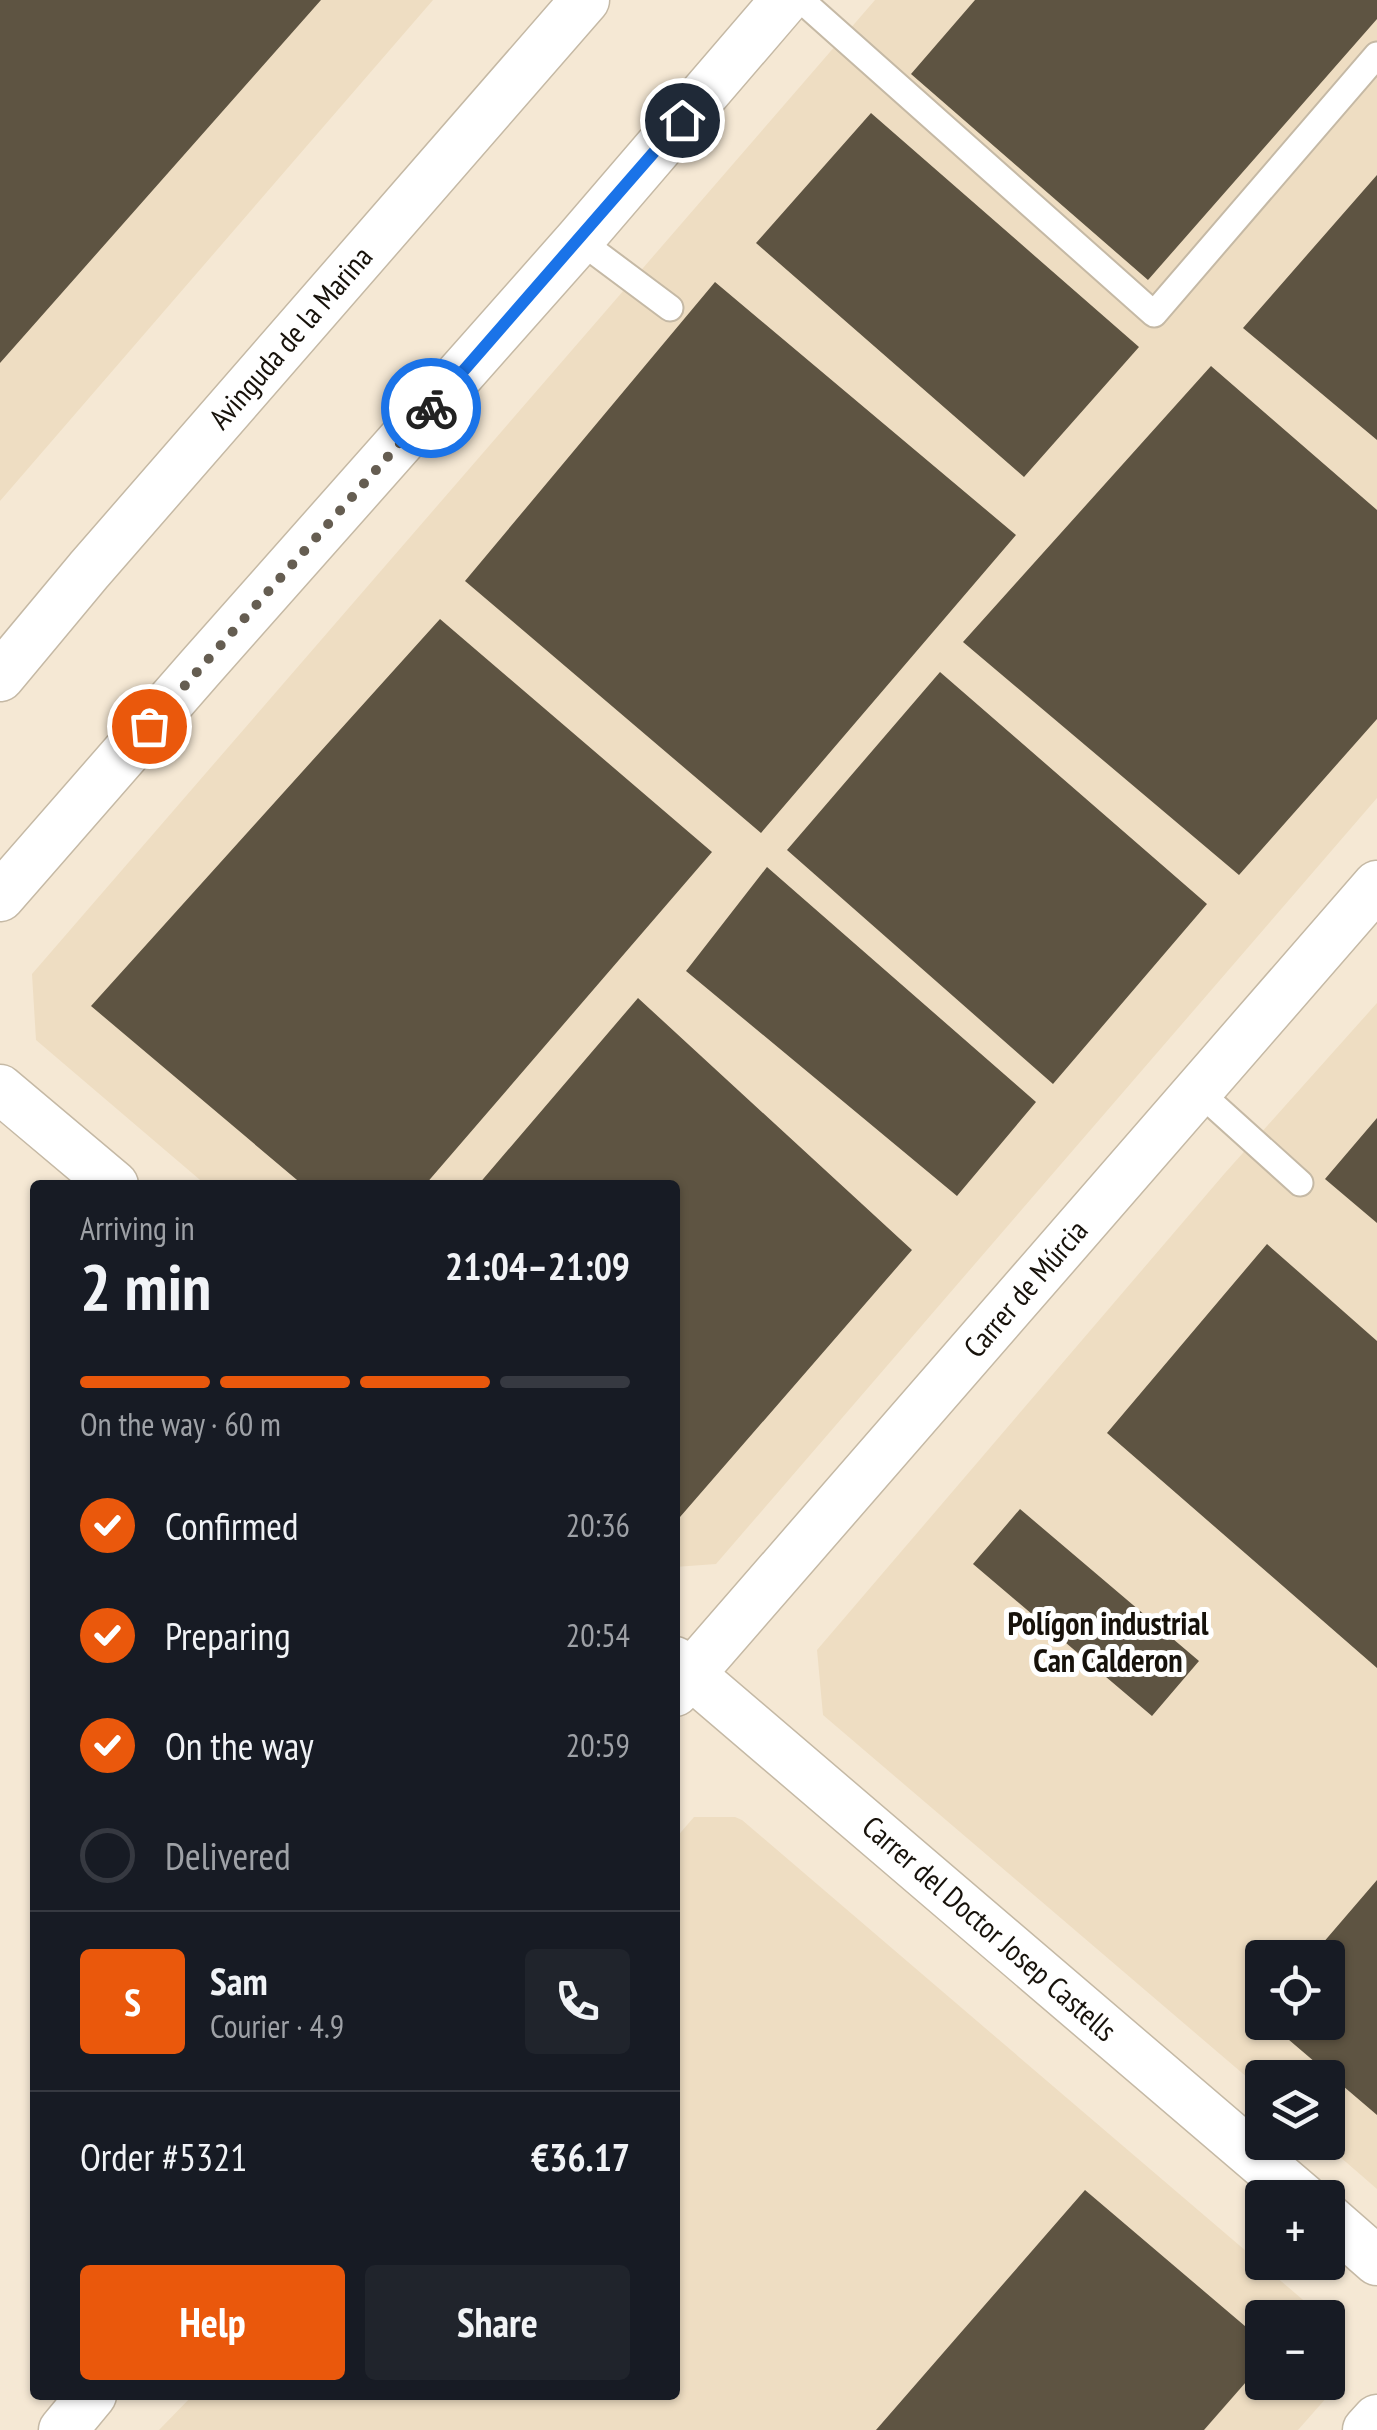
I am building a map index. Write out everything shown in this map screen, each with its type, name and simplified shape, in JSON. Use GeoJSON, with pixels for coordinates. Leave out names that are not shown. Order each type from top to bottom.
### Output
{"type":"FeatureCollection","features":[{"type":"Feature","properties":{"kind":"street"},"geometry":{"type":"LineString","coordinates":[[0,897],[580,240],[785,0]]}},
{"type":"Feature","properties":{"kind":"street","name":"Avinguda de la Marina"},"geometry":{"type":"LineString","coordinates":[[10,656],[89,570],[567,10]]}},
{"type":"Feature","properties":{"kind":"street","name":"Carrer de Múrcia"},"geometry":{"type":"LineString","coordinates":[[680,1675],[1377,886]]}},
{"type":"Feature","properties":{"kind":"street"},"geometry":{"type":"LineString","coordinates":[[0,1090],[108,1180]]}},
{"type":"Feature","properties":{"kind":"street","name":"Carrer del Doctor Josep Castells"},"geometry":{"type":"LineString","coordinates":[[680,1675],[1282,2180]]}},
{"type":"Feature","properties":{"kind":"street"},"geometry":{"type":"LineString","coordinates":[[1345,2233],[1377,2260]]}},
{"type":"Feature","properties":{"kind":"street"},"geometry":{"type":"LineString","coordinates":[[63,2430],[88,2400]]}},
{"type":"Feature","properties":{"kind":"street"},"geometry":{"type":"LineString","coordinates":[[1368,2430],[1377,2419]]}},
{"type":"Feature","properties":{"kind":"lane"},"geometry":{"type":"LineString","coordinates":[[802,0],[1154,314],[1377,55]]}},
{"type":"Feature","properties":{"kind":"lane"},"geometry":{"type":"LineString","coordinates":[[580,240],[670,308]]}},
{"type":"Feature","properties":{"kind":"lane"},"geometry":{"type":"LineString","coordinates":[[1198,1092],[1300,1182]]}},
{"type":"Feature","properties":{"kind":"shaded area"},"geometry":{"type":"Polygon","coordinates":[[[0,0],[433,0],[0,501],[0,0]]]}},
{"type":"Feature","properties":{"kind":"shaded area"},"geometry":{"type":"Polygon","coordinates":[[[875,0],[1377,0],[1377,798],[716,1564],[680,1567],[680,1180],[200,1180],[36,1040],[32,974],[875,0]]]}},
{"type":"Feature","properties":{"kind":"shaded area"},"geometry":{"type":"Polygon","coordinates":[[[1377,1003],[1377,2189],[1344,2160],[1345,2060],[1245,2060],[1245,2075],[823,1715],[817,1650],[1225,1173],[1377,1003]]]}},
{"type":"Feature","properties":{"kind":"shaded area"},"geometry":{"type":"Polygon","coordinates":[[[694,1817],[735,1817],[1245,2250],[1245,2280],[1280,2280],[1303,2300],[1245,2300],[1245,2400],[1324,2400],[1298,2430],[159,2430],[188,2400],[680,2400],[680,1833],[694,1817]]]}},
{"type":"Feature","properties":{"kind":"building"},"geometry":{"type":"Polygon","coordinates":[[[0,0],[321,0],[0,363],[0,0]]]}},
{"type":"Feature","properties":{"kind":"building"},"geometry":{"type":"Polygon","coordinates":[[[975,0],[1377,0],[1377,19],[1148,280],[911,74],[975,0]]]}},
{"type":"Feature","properties":{"kind":"building"},"geometry":{"type":"Polygon","coordinates":[[[871,113],[1139,347],[1024,477],[756,243],[871,113]]]}},
{"type":"Feature","properties":{"kind":"building"},"geometry":{"type":"Polygon","coordinates":[[[1377,175],[1377,440],[1243,328],[1377,175]]]}},
{"type":"Feature","properties":{"kind":"building"},"geometry":{"type":"Polygon","coordinates":[[[715,282],[1016,535],[761,833],[465,581],[715,282]]]}},
{"type":"Feature","properties":{"kind":"building"},"geometry":{"type":"Polygon","coordinates":[[[1211,366],[1377,510],[1377,719],[1239,875],[963,642],[1211,366]]]}},
{"type":"Feature","properties":{"kind":"building"},"geometry":{"type":"Polygon","coordinates":[[[440,619],[712,852],[429,1180],[297,1180],[91,1006],[440,619]]]}},
{"type":"Feature","properties":{"kind":"building"},"geometry":{"type":"Polygon","coordinates":[[[940,672],[1207,904],[1053,1084],[787,850],[940,672]]]}},
{"type":"Feature","properties":{"kind":"building"},"geometry":{"type":"Polygon","coordinates":[[[767,867],[1036,1102],[957,1196],[686,971],[767,867]]]}},
{"type":"Feature","properties":{"kind":"building"},"geometry":{"type":"Polygon","coordinates":[[[638,998],[912,1250],[680,1517],[680,1180],[482,1180],[638,998]]]}},
{"type":"Feature","properties":{"kind":"building"},"geometry":{"type":"Polygon","coordinates":[[[1377,1118],[1377,1223],[1325,1179],[1377,1118]]]}},
{"type":"Feature","properties":{"kind":"building"},"geometry":{"type":"Polygon","coordinates":[[[1267,1244],[1377,1341],[1377,1668],[1107,1433],[1267,1244]]]}},
{"type":"Feature","properties":{"kind":"building"},"geometry":{"type":"Polygon","coordinates":[[[1020,1509],[1199,1661],[1152,1716],[973,1564],[1020,1509]]]}},
{"type":"Feature","properties":{"kind":"building"},"geometry":{"type":"Polygon","coordinates":[[[1377,1880],[1377,2115],[1345,2088],[1345,2060],[1313,2060],[1289,2040],[1345,2040],[1345,1940],[1325,1940],[1377,1880]]]}},
{"type":"Feature","properties":{"kind":"building"},"geometry":{"type":"Polygon","coordinates":[[[1085,2190],[1245,2326],[1245,2383],[1204,2430],[876,2430],[1085,2190]]]}},
{"type":"Feature","properties":{"kind":"way so far"},"geometry":{"type":"LineString","coordinates":[[149,726],[431,408]]}},
{"type":"Feature","properties":{"kind":"district","name":"Polígon industrial Can Calderon"},"geometry":{"type":"Point","coordinates":[1108,1642]}},
{"type":"Feature","properties":{"kind":"route"},"geometry":{"type":"LineString","coordinates":[[431,408],[682,120]]}}]}
